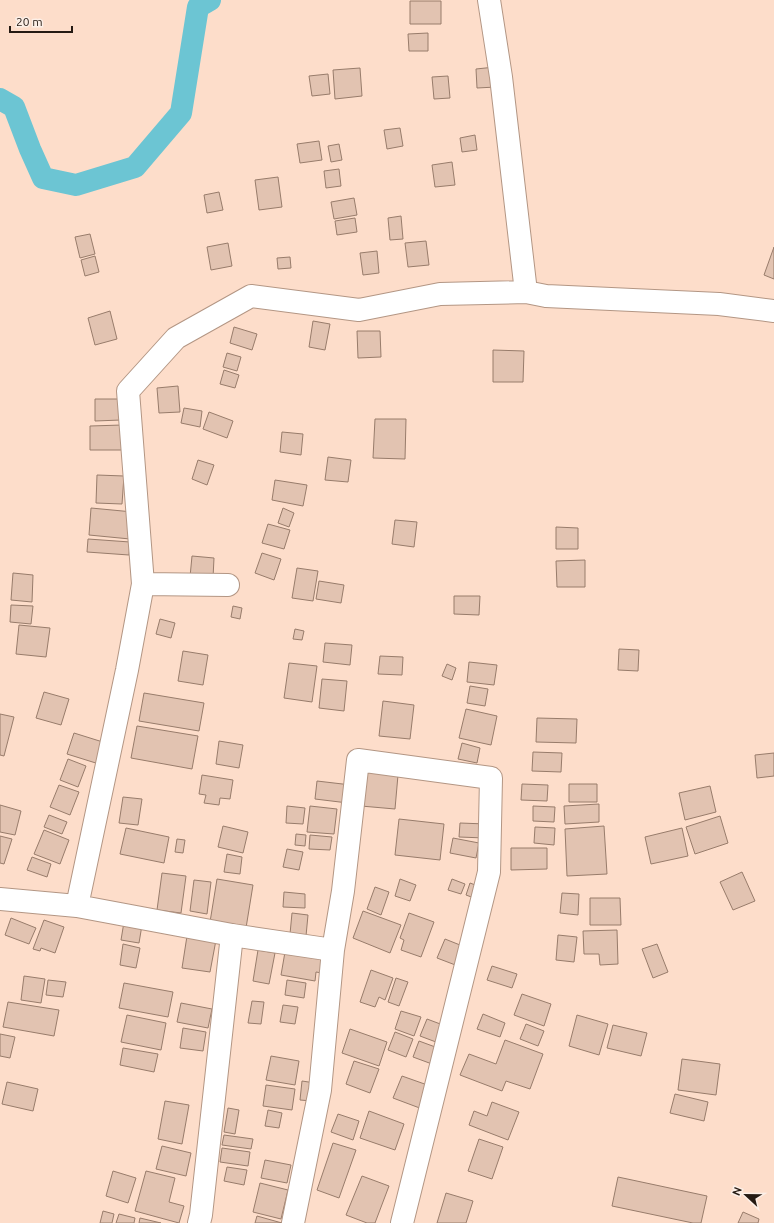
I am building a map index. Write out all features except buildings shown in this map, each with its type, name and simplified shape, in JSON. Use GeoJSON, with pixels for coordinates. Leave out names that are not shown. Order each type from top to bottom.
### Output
{"type":"FeatureCollection","features":[{"type":"Feature","properties":{"kind":"street"},"geometry":{"type":"LineString","coordinates":[[489,0],[502,85],[526,292]]}},
{"type":"Feature","properties":{"kind":"street"},"geometry":{"type":"LineString","coordinates":[[76,906],[127,670],[143,584],[128,392],[176,338],[251,296],[359,310],[440,294],[526,292],[546,296],[719,304],[774,311]]}},
{"type":"Feature","properties":{"kind":"street"},"geometry":{"type":"LineString","coordinates":[[143,584],[228,585]]}},
{"type":"Feature","properties":{"kind":"street"},"geometry":{"type":"LineString","coordinates":[[293,1223],[320,1090],[333,950],[343,891],[358,760],[490,778],[489,872],[402,1223]]}},
{"type":"Feature","properties":{"kind":"street"},"geometry":{"type":"LineString","coordinates":[[0,899],[76,906],[232,935],[333,950]]}},
{"type":"Feature","properties":{"kind":"street"},"geometry":{"type":"LineString","coordinates":[[199,1223],[232,935]]}},
{"type":"Feature","properties":{"kind":"waterway"},"geometry":{"type":"LineString","coordinates":[[0,99],[14,107],[43,178],[76,185],[135,167],[181,113],[198,7],[210,0]]}}]}
